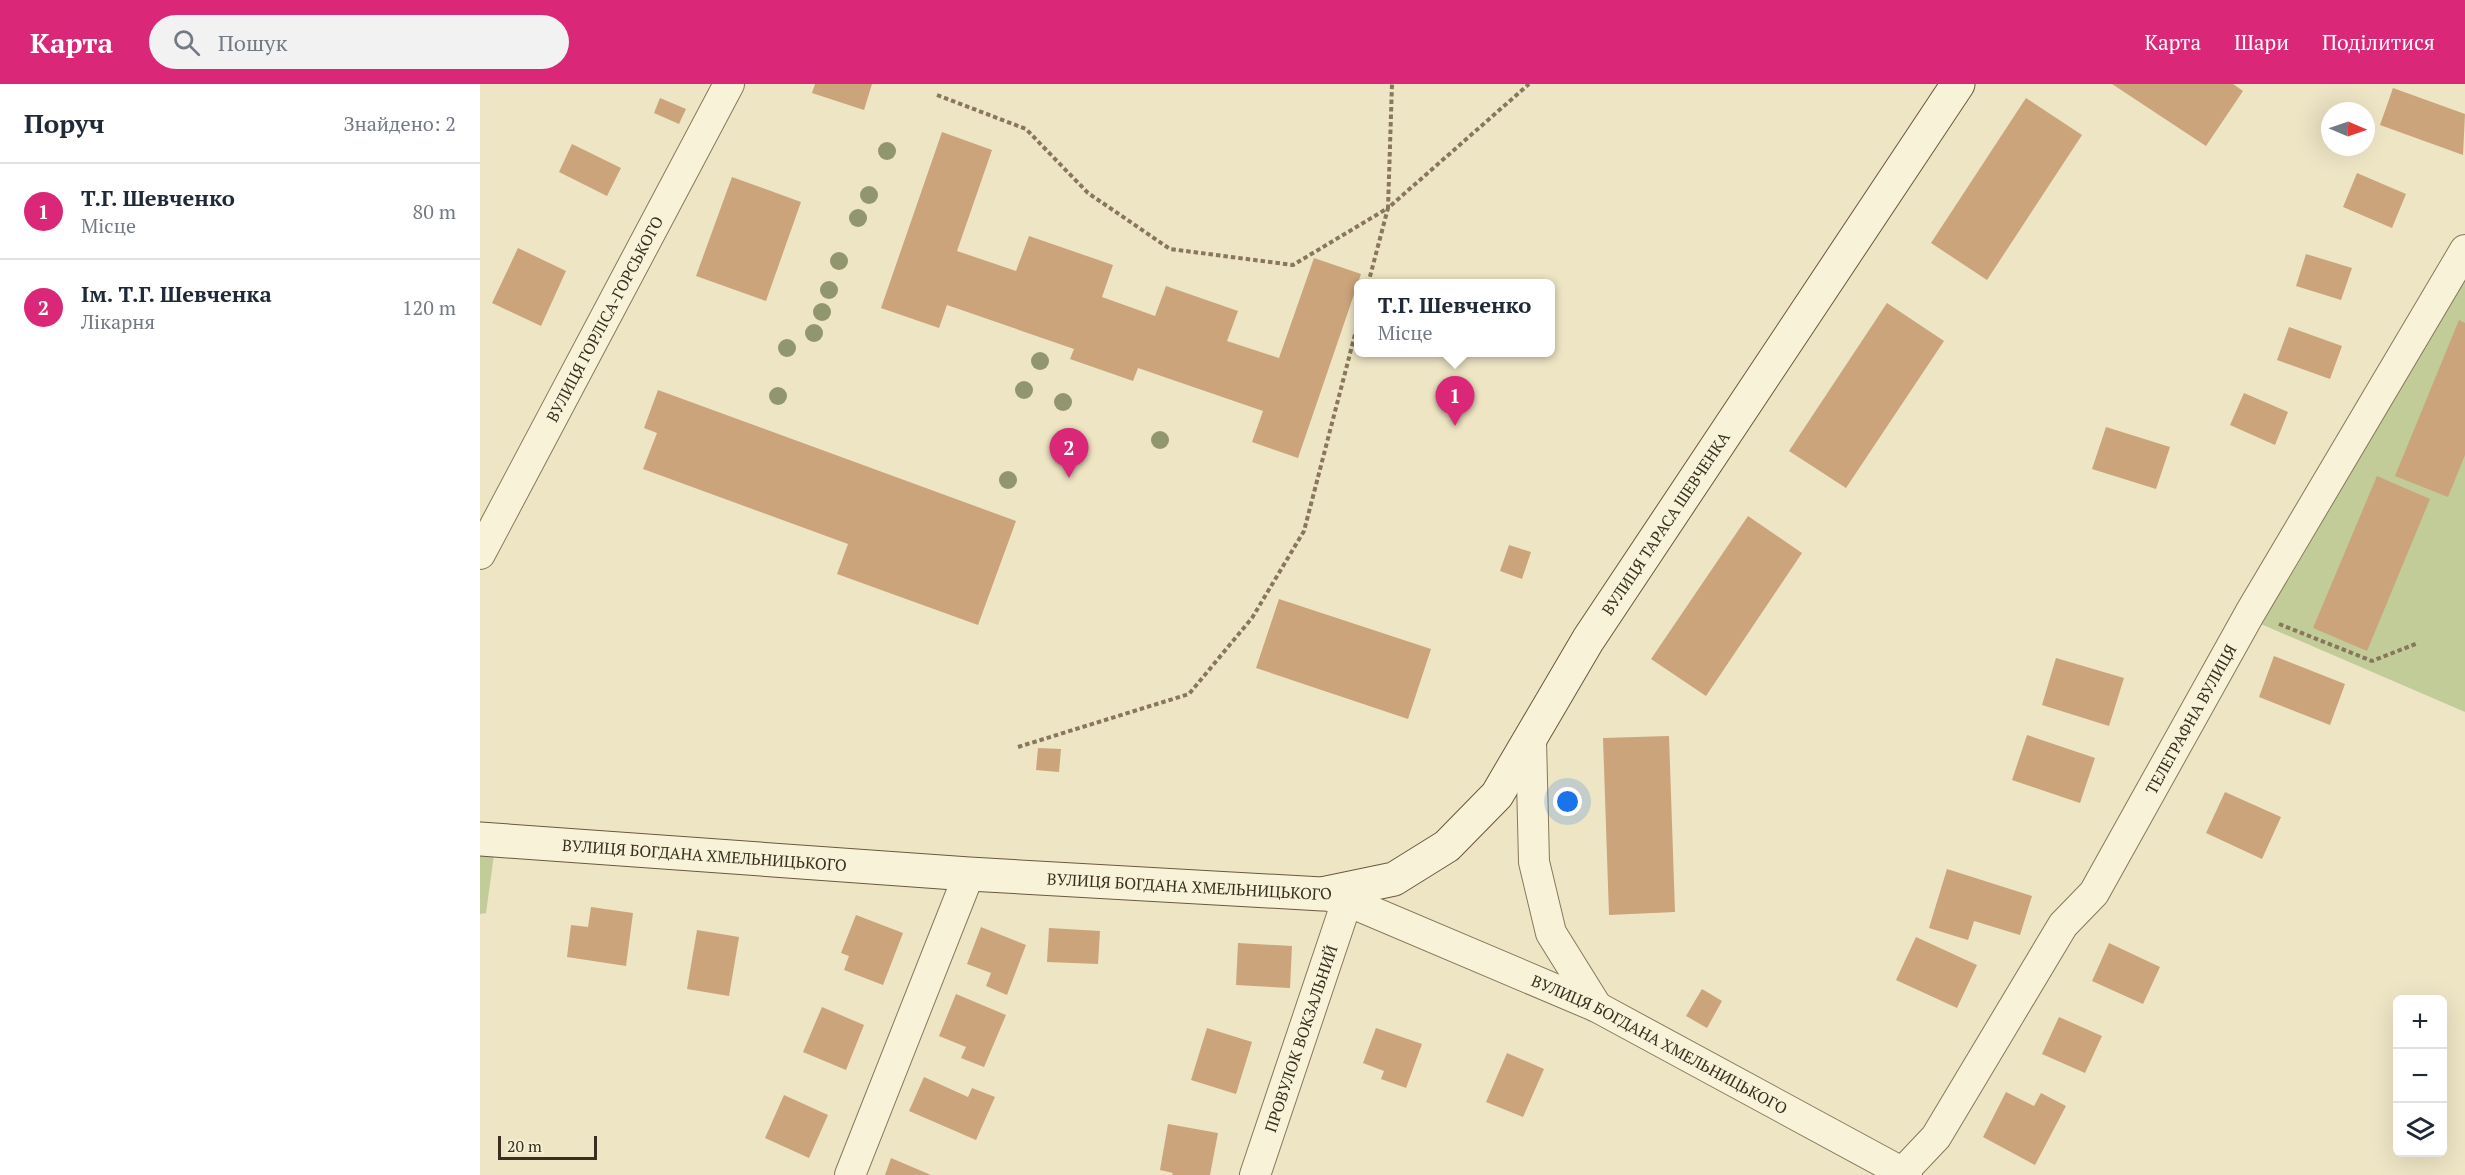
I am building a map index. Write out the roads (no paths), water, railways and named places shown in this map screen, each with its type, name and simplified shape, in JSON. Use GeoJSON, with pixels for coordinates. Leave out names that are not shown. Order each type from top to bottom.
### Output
{"type":"FeatureCollection","features":[{"type":"Feature","properties":{"kind":"main road","name":"ВУЛИЦЯ ТАРАСА ШЕВЧЕНКА"},"geometry":{"type":"LineString","coordinates":[[1334,898],[1394,879],[1447,846],[1497,795],[1588,640],[1958,84]]}},
{"type":"Feature","properties":{"kind":"main road","name":"ВУЛИЦЯ БОГДАНА ХМЕЛЬНИЦЬКОГО"},"geometry":{"type":"LineString","coordinates":[[480,839],[1334,898]]}},
{"type":"Feature","properties":{"kind":"street","name":"ВУЛИЦЯ ГОРЛІСА-ГОРСЬКОГО"},"geometry":{"type":"LineString","coordinates":[[480,554],[729,84]]}},
{"type":"Feature","properties":{"kind":"street","name":"ТЕЛЕГРАФНА ВУЛИЦЯ"},"geometry":{"type":"LineString","coordinates":[[1903,1174],[1935,1137],[2063,925],[2094,893],[2250,613],[2465,250]]}},
{"type":"Feature","properties":{"kind":"street"},"geometry":{"type":"LineString","coordinates":[[1531,740],[1534,862],[1551,933],[1597,1007]]}},
{"type":"Feature","properties":{"kind":"street"},"geometry":{"type":"LineString","coordinates":[[850,1175],[969,874]]}},
{"type":"Feature","properties":{"kind":"street","name":"ВУЛИЦЯ БОГДАНА ХМЕЛЬНИЦЬКОГО"},"geometry":{"type":"LineString","coordinates":[[1334,898],[1597,1007],[1903,1174]]}},
{"type":"Feature","properties":{"kind":"street","name":"ПРОВУЛОК ВОКЗАЛЬНИЙ"},"geometry":{"type":"LineString","coordinates":[[1255,1175],[1334,898]]}},
{"type":"Feature","properties":{"kind":"place","name":"Т.Г. Шевченко"},"geometry":{"type":"Point","coordinates":[1455,426]}},
{"type":"Feature","properties":{"kind":"place","name":"Ім. Т.Г. Шевченка"},"geometry":{"type":"Point","coordinates":[1069,478]}}]}
